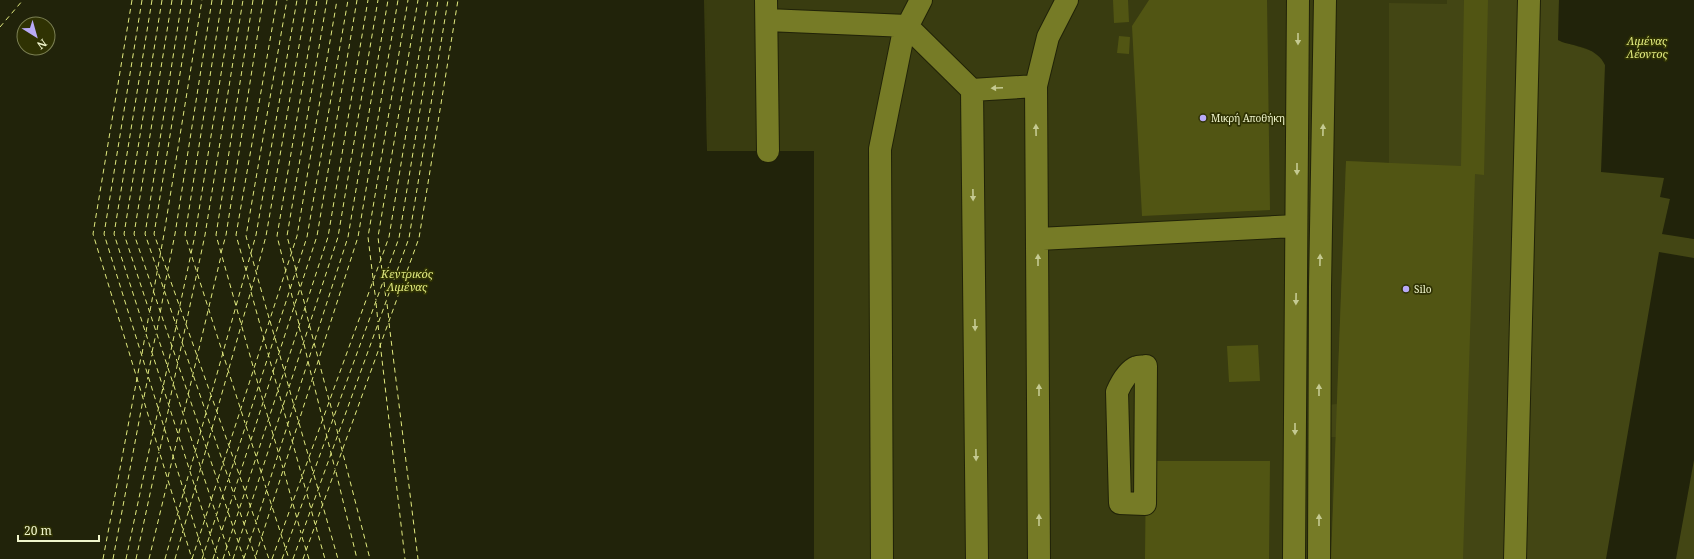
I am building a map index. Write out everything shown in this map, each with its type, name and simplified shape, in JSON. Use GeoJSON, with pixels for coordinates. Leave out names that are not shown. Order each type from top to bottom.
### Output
{"type":"FeatureCollection","features":[{"type":"Feature","properties":{"kind":"street"},"geometry":{"type":"LineString","coordinates":[[882,559],[880,149],[903,35],[921,0]]}},
{"type":"Feature","properties":{"kind":"street"},"geometry":{"type":"LineString","coordinates":[[1039,559],[1036,86],[1048,37],[1067,0]]}},
{"type":"Feature","properties":{"kind":"street"},"geometry":{"type":"LineString","coordinates":[[1294,559],[1298,0]]}},
{"type":"Feature","properties":{"kind":"street"},"geometry":{"type":"LineString","coordinates":[[1319,559],[1320,287],[1325,0]]}},
{"type":"Feature","properties":{"kind":"street"},"geometry":{"type":"LineString","coordinates":[[1325,36],[1336,0]]}},
{"type":"Feature","properties":{"kind":"street"},"geometry":{"type":"LineString","coordinates":[[1515,559],[1529,0]]}},
{"type":"Feature","properties":{"kind":"street"},"geometry":{"type":"LineString","coordinates":[[768,151],[766,10],[908,26],[972,90],[977,559]]}},
{"type":"Feature","properties":{"kind":"street"},"geometry":{"type":"LineString","coordinates":[[972,90],[1036,86]]}},
{"type":"Feature","properties":{"kind":"street"},"geometry":{"type":"LineString","coordinates":[[1038,239],[1296,226]]}},
{"type":"Feature","properties":{"kind":"street"},"geometry":{"type":"LineString","coordinates":[[1146,366],[1145,504],[1120,503],[1117,392],[1121,382],[1136,367],[1146,366]]}},
{"type":"Feature","properties":{"kind":"shaded area"},"geometry":{"type":"Polygon","coordinates":[[[1447,0],[1559,0],[1558,40],[1592,51],[1602,59],[1606,72],[1664,178],[1670,199],[1663,233],[1694,239],[1694,559],[1331,559],[1336,437],[1326,437],[1326,405],[1337,404],[1346,161],[1389,163],[1389,3],[1447,4],[1447,0]]]}},
{"type":"Feature","properties":{"kind":"water","name":"Κεντρικός Λιμένας"},"geometry":{"type":"Polygon","coordinates":[[[0,0],[704,0],[707,151],[814,151],[814,559],[0,559],[0,0]]]}},
{"type":"Feature","properties":{"kind":"water","name":"Λιμένας Λέοντος"},"geometry":{"type":"Polygon","coordinates":[[[1559,0],[1694,0],[1694,239],[1662,234],[1670,199],[1660,197],[1664,178],[1601,172],[1605,65],[1602,59],[1587,49],[1558,40],[1559,0]]]}},
{"type":"Feature","properties":{"kind":"water"},"geometry":{"type":"Polygon","coordinates":[[[1659,252],[1694,258],[1694,460],[1676,559],[1606,559],[1659,252]]]}},
{"type":"Feature","properties":{"kind":"pier"},"geometry":{"type":"Polygon","coordinates":[[[705,0],[709,149],[815,149],[814,151],[707,151],[705,0]]]}},
{"type":"Feature","properties":{"kind":"building"},"geometry":{"type":"Polygon","coordinates":[[[1113,0],[1128,0],[1129,22],[1114,23],[1113,0]]]}},
{"type":"Feature","properties":{"kind":"building","name":"Μικρή Αποθήκη"},"geometry":{"type":"Polygon","coordinates":[[[1149,0],[1267,0],[1270,210],[1142,216],[1132,26],[1149,0]]]}},
{"type":"Feature","properties":{"kind":"building","name":"Silo"},"geometry":{"type":"Polygon","coordinates":[[[1464,0],[1488,0],[1484,175],[1475,174],[1463,559],[1331,559],[1346,161],[1461,166],[1464,0]]]}},
{"type":"Feature","properties":{"kind":"building"},"geometry":{"type":"Polygon","coordinates":[[[1119,36],[1130,37],[1129,54],[1117,53],[1119,36]]]}},
{"type":"Feature","properties":{"kind":"building"},"geometry":{"type":"Polygon","coordinates":[[[1258,345],[1260,381],[1229,382],[1227,346],[1258,345]]]}},
{"type":"Feature","properties":{"kind":"building"},"geometry":{"type":"Polygon","coordinates":[[[1146,461],[1270,461],[1269,559],[1145,559],[1146,461]]]}},
{"type":"Feature","properties":{"kind":"ferry route"},"geometry":{"type":"LineString","coordinates":[[0,27],[23,0]]}},
{"type":"Feature","properties":{"kind":"ferry route"},"geometry":{"type":"LineString","coordinates":[[132,0],[93,234],[192,559]]}},
{"type":"Feature","properties":{"kind":"ferry route"},"geometry":{"type":"LineString","coordinates":[[142,0],[104,234],[205,559]]}},
{"type":"Feature","properties":{"kind":"ferry route"},"geometry":{"type":"LineString","coordinates":[[152,0],[114,234],[218,559]]}},
{"type":"Feature","properties":{"kind":"ferry route"},"geometry":{"type":"LineString","coordinates":[[162,0],[124,234],[216,514]]}},
{"type":"Feature","properties":{"kind":"ferry route"},"geometry":{"type":"LineString","coordinates":[[172,0],[134,234],[244,559]]}},
{"type":"Feature","properties":{"kind":"ferry route"},"geometry":{"type":"LineString","coordinates":[[182,0],[145,234],[256,559]]}},
{"type":"Feature","properties":{"kind":"ferry route"},"geometry":{"type":"LineString","coordinates":[[192,0],[154,234],[269,559]]}},
{"type":"Feature","properties":{"kind":"ferry route"},"geometry":{"type":"LineString","coordinates":[[150,311],[202,0]]}},
{"type":"Feature","properties":{"kind":"ferry route"},"geometry":{"type":"LineString","coordinates":[[164,289],[175,234],[212,0]]}},
{"type":"Feature","properties":{"kind":"ferry route"},"geometry":{"type":"LineString","coordinates":[[222,0],[185,235],[245,423]]}},
{"type":"Feature","properties":{"kind":"ferry route"},"geometry":{"type":"LineString","coordinates":[[176,324],[195,235],[233,0]]}},
{"type":"Feature","properties":{"kind":"ferry route"},"geometry":{"type":"LineString","coordinates":[[169,404],[205,235],[243,0]]}},
{"type":"Feature","properties":{"kind":"ferry route"},"geometry":{"type":"LineString","coordinates":[[253,0],[216,235],[258,384]]}},
{"type":"Feature","properties":{"kind":"ferry route"},"geometry":{"type":"LineString","coordinates":[[221,253],[226,235],[263,0]]}},
{"type":"Feature","properties":{"kind":"ferry route"},"geometry":{"type":"LineString","coordinates":[[251,288],[236,235],[277,0]]}},
{"type":"Feature","properties":{"kind":"ferry route"},"geometry":{"type":"LineString","coordinates":[[269,318],[246,236],[287,0]]}},
{"type":"Feature","properties":{"kind":"ferry route"},"geometry":{"type":"LineString","coordinates":[[190,470],[256,235],[297,0]]}},
{"type":"Feature","properties":{"kind":"ferry route"},"geometry":{"type":"LineString","coordinates":[[257,270],[266,236],[307,0]]}},
{"type":"Feature","properties":{"kind":"ferry route"},"geometry":{"type":"LineString","coordinates":[[299,324],[277,236],[317,0]]}},
{"type":"Feature","properties":{"kind":"ferry route"},"geometry":{"type":"LineString","coordinates":[[296,270],[287,236],[327,0]]}},
{"type":"Feature","properties":{"kind":"ferry route"},"geometry":{"type":"LineString","coordinates":[[218,479],[297,236],[337,0]]}},
{"type":"Feature","properties":{"kind":"ferry route"},"geometry":{"type":"LineString","coordinates":[[229,477],[307,237],[348,0]]}},
{"type":"Feature","properties":{"kind":"ferry route"},"geometry":{"type":"LineString","coordinates":[[234,492],[317,236],[357,0]]}},
{"type":"Feature","properties":{"kind":"ferry route"},"geometry":{"type":"LineString","coordinates":[[223,559],[328,237],[368,0]]}},
{"type":"Feature","properties":{"kind":"ferry route"},"geometry":{"type":"LineString","coordinates":[[233,559],[338,237],[378,0]]}},
{"type":"Feature","properties":{"kind":"ferry route"},"geometry":{"type":"LineString","coordinates":[[257,520],[348,237],[388,0]]}},
{"type":"Feature","properties":{"kind":"ferry route"},"geometry":{"type":"LineString","coordinates":[[262,536],[358,237],[398,0]]}},
{"type":"Feature","properties":{"kind":"ferry route"},"geometry":{"type":"LineString","coordinates":[[373,278],[368,237],[408,0]]}},
{"type":"Feature","properties":{"kind":"ferry route"},"geometry":{"type":"LineString","coordinates":[[383,279],[378,237],[418,0]]}},
{"type":"Feature","properties":{"kind":"ferry route"},"geometry":{"type":"LineString","coordinates":[[272,559],[389,237],[428,0]]}},
{"type":"Feature","properties":{"kind":"ferry route"},"geometry":{"type":"LineString","coordinates":[[282,559],[399,238],[438,0]]}},
{"type":"Feature","properties":{"kind":"ferry route"},"geometry":{"type":"LineString","coordinates":[[293,559],[409,238],[448,0]]}},
{"type":"Feature","properties":{"kind":"ferry route"},"geometry":{"type":"LineString","coordinates":[[303,559],[419,238],[458,0]]}},
{"type":"Feature","properties":{"kind":"ferry route"},"geometry":{"type":"LineString","coordinates":[[184,412],[221,256]]}},
{"type":"Feature","properties":{"kind":"ferry route"},"geometry":{"type":"LineString","coordinates":[[175,559],[256,273]]}},
{"type":"Feature","properties":{"kind":"ferry route"},"geometry":{"type":"LineString","coordinates":[[296,273],[305,305]]}},
{"type":"Feature","properties":{"kind":"ferry route"},"geometry":{"type":"LineString","coordinates":[[373,281],[376,300]]}},
{"type":"Feature","properties":{"kind":"ferry route"},"geometry":{"type":"LineString","coordinates":[[384,282],[386,300]]}},
{"type":"Feature","properties":{"kind":"ferry route"},"geometry":{"type":"LineString","coordinates":[[157,330],[164,292]]}},
{"type":"Feature","properties":{"kind":"ferry route"},"geometry":{"type":"LineString","coordinates":[[251,292],[306,491]]}},
{"type":"Feature","properties":{"kind":"ferry route"},"geometry":{"type":"LineString","coordinates":[[376,303],[378,322]]}},
{"type":"Feature","properties":{"kind":"ferry route"},"geometry":{"type":"LineString","coordinates":[[387,304],[389,320]]}},
{"type":"Feature","properties":{"kind":"ferry route"},"geometry":{"type":"LineString","coordinates":[[305,308],[329,400]]}},
{"type":"Feature","properties":{"kind":"ferry route"},"geometry":{"type":"LineString","coordinates":[[146,332],[149,314]]}},
{"type":"Feature","properties":{"kind":"ferry route"},"geometry":{"type":"LineString","coordinates":[[270,321],[274,335]]}},
{"type":"Feature","properties":{"kind":"ferry route"},"geometry":{"type":"LineString","coordinates":[[389,323],[418,559]]}},
{"type":"Feature","properties":{"kind":"ferry route"},"geometry":{"type":"LineString","coordinates":[[378,325],[405,559]]}},
{"type":"Feature","properties":{"kind":"ferry route"},"geometry":{"type":"LineString","coordinates":[[154,429],[176,327]]}},
{"type":"Feature","properties":{"kind":"ferry route"},"geometry":{"type":"LineString","coordinates":[[299,327],[303,341]]}},
{"type":"Feature","properties":{"kind":"ferry route"},"geometry":{"type":"LineString","coordinates":[[152,352],[156,334]]}},
{"type":"Feature","properties":{"kind":"ferry route"},"geometry":{"type":"LineString","coordinates":[[142,354],[145,336]]}},
{"type":"Feature","properties":{"kind":"ferry route"},"geometry":{"type":"LineString","coordinates":[[275,338],[298,420]]}},
{"type":"Feature","properties":{"kind":"ferry route"},"geometry":{"type":"LineString","coordinates":[[304,344],[312,378]]}},
{"type":"Feature","properties":{"kind":"ferry route"},"geometry":{"type":"LineString","coordinates":[[148,374],[152,355]]}},
{"type":"Feature","properties":{"kind":"ferry route"},"geometry":{"type":"LineString","coordinates":[[103,559],[141,357]]}},
{"type":"Feature","properties":{"kind":"ferry route"},"geometry":{"type":"LineString","coordinates":[[144,397],[148,377]]}},
{"type":"Feature","properties":{"kind":"ferry route"},"geometry":{"type":"LineString","coordinates":[[313,381],[335,469]]}},
{"type":"Feature","properties":{"kind":"ferry route"},"geometry":{"type":"LineString","coordinates":[[259,387],[283,468]]}},
{"type":"Feature","properties":{"kind":"ferry route"},"geometry":{"type":"LineString","coordinates":[[113,559],[143,400]]}},
{"type":"Feature","properties":{"kind":"ferry route"},"geometry":{"type":"LineString","coordinates":[[330,403],[370,559]]}},
{"type":"Feature","properties":{"kind":"ferry route"},"geometry":{"type":"LineString","coordinates":[[160,449],[169,407]]}},
{"type":"Feature","properties":{"kind":"ferry route"},"geometry":{"type":"LineString","coordinates":[[168,477],[183,416]]}},
{"type":"Feature","properties":{"kind":"ferry route"},"geometry":{"type":"LineString","coordinates":[[299,423],[313,472]]}},
{"type":"Feature","properties":{"kind":"ferry route"},"geometry":{"type":"LineString","coordinates":[[246,426],[256,456]]}},
{"type":"Feature","properties":{"kind":"ferry route"},"geometry":{"type":"LineString","coordinates":[[126,559],[153,432]]}},
{"type":"Feature","properties":{"kind":"ferry route"},"geometry":{"type":"LineString","coordinates":[[136,559],[159,452]]}},
{"type":"Feature","properties":{"kind":"ferry route"},"geometry":{"type":"LineString","coordinates":[[257,459],[266,488]]}},
{"type":"Feature","properties":{"kind":"ferry route"},"geometry":{"type":"LineString","coordinates":[[284,471],[292,501]]}},
{"type":"Feature","properties":{"kind":"ferry route"},"geometry":{"type":"LineString","coordinates":[[336,472],[357,559]]}},
{"type":"Feature","properties":{"kind":"ferry route"},"geometry":{"type":"LineString","coordinates":[[165,559],[189,473]]}},
{"type":"Feature","properties":{"kind":"ferry route"},"geometry":{"type":"LineString","coordinates":[[314,475],[338,559]]}},
{"type":"Feature","properties":{"kind":"ferry route"},"geometry":{"type":"LineString","coordinates":[[149,559],[168,480]]}},
{"type":"Feature","properties":{"kind":"ferry route"},"geometry":{"type":"LineString","coordinates":[[202,559],[228,480]]}},
{"type":"Feature","properties":{"kind":"ferry route"},"geometry":{"type":"LineString","coordinates":[[192,559],[217,482]]}},
{"type":"Feature","properties":{"kind":"ferry route"},"geometry":{"type":"LineString","coordinates":[[267,491],[289,559]]}},
{"type":"Feature","properties":{"kind":"ferry route"},"geometry":{"type":"LineString","coordinates":[[307,494],[315,524]]}},
{"type":"Feature","properties":{"kind":"ferry route"},"geometry":{"type":"LineString","coordinates":[[222,530],[233,495]]}},
{"type":"Feature","properties":{"kind":"ferry route"},"geometry":{"type":"LineString","coordinates":[[293,504],[301,533]]}},
{"type":"Feature","properties":{"kind":"ferry route"},"geometry":{"type":"LineString","coordinates":[[217,517],[231,559]]}},
{"type":"Feature","properties":{"kind":"ferry route"},"geometry":{"type":"LineString","coordinates":[[244,558],[256,523]]}},
{"type":"Feature","properties":{"kind":"ferry route"},"geometry":{"type":"LineString","coordinates":[[316,527],[325,559]]}},
{"type":"Feature","properties":{"kind":"ferry route"},"geometry":{"type":"LineString","coordinates":[[213,559],[221,533]]}},
{"type":"Feature","properties":{"kind":"ferry route"},"geometry":{"type":"LineString","coordinates":[[302,537],[309,559]]}},
{"type":"Feature","properties":{"kind":"ferry route"},"geometry":{"type":"LineString","coordinates":[[256,555],[261,539]]}},
{"type":"Feature","properties":{"kind":"place","name":"Μικρή Αποθήκη"},"geometry":{"type":"Point","coordinates":[1203,118]}},
{"type":"Feature","properties":{"kind":"place","name":"Silo"},"geometry":{"type":"Point","coordinates":[1406,289]}}]}
